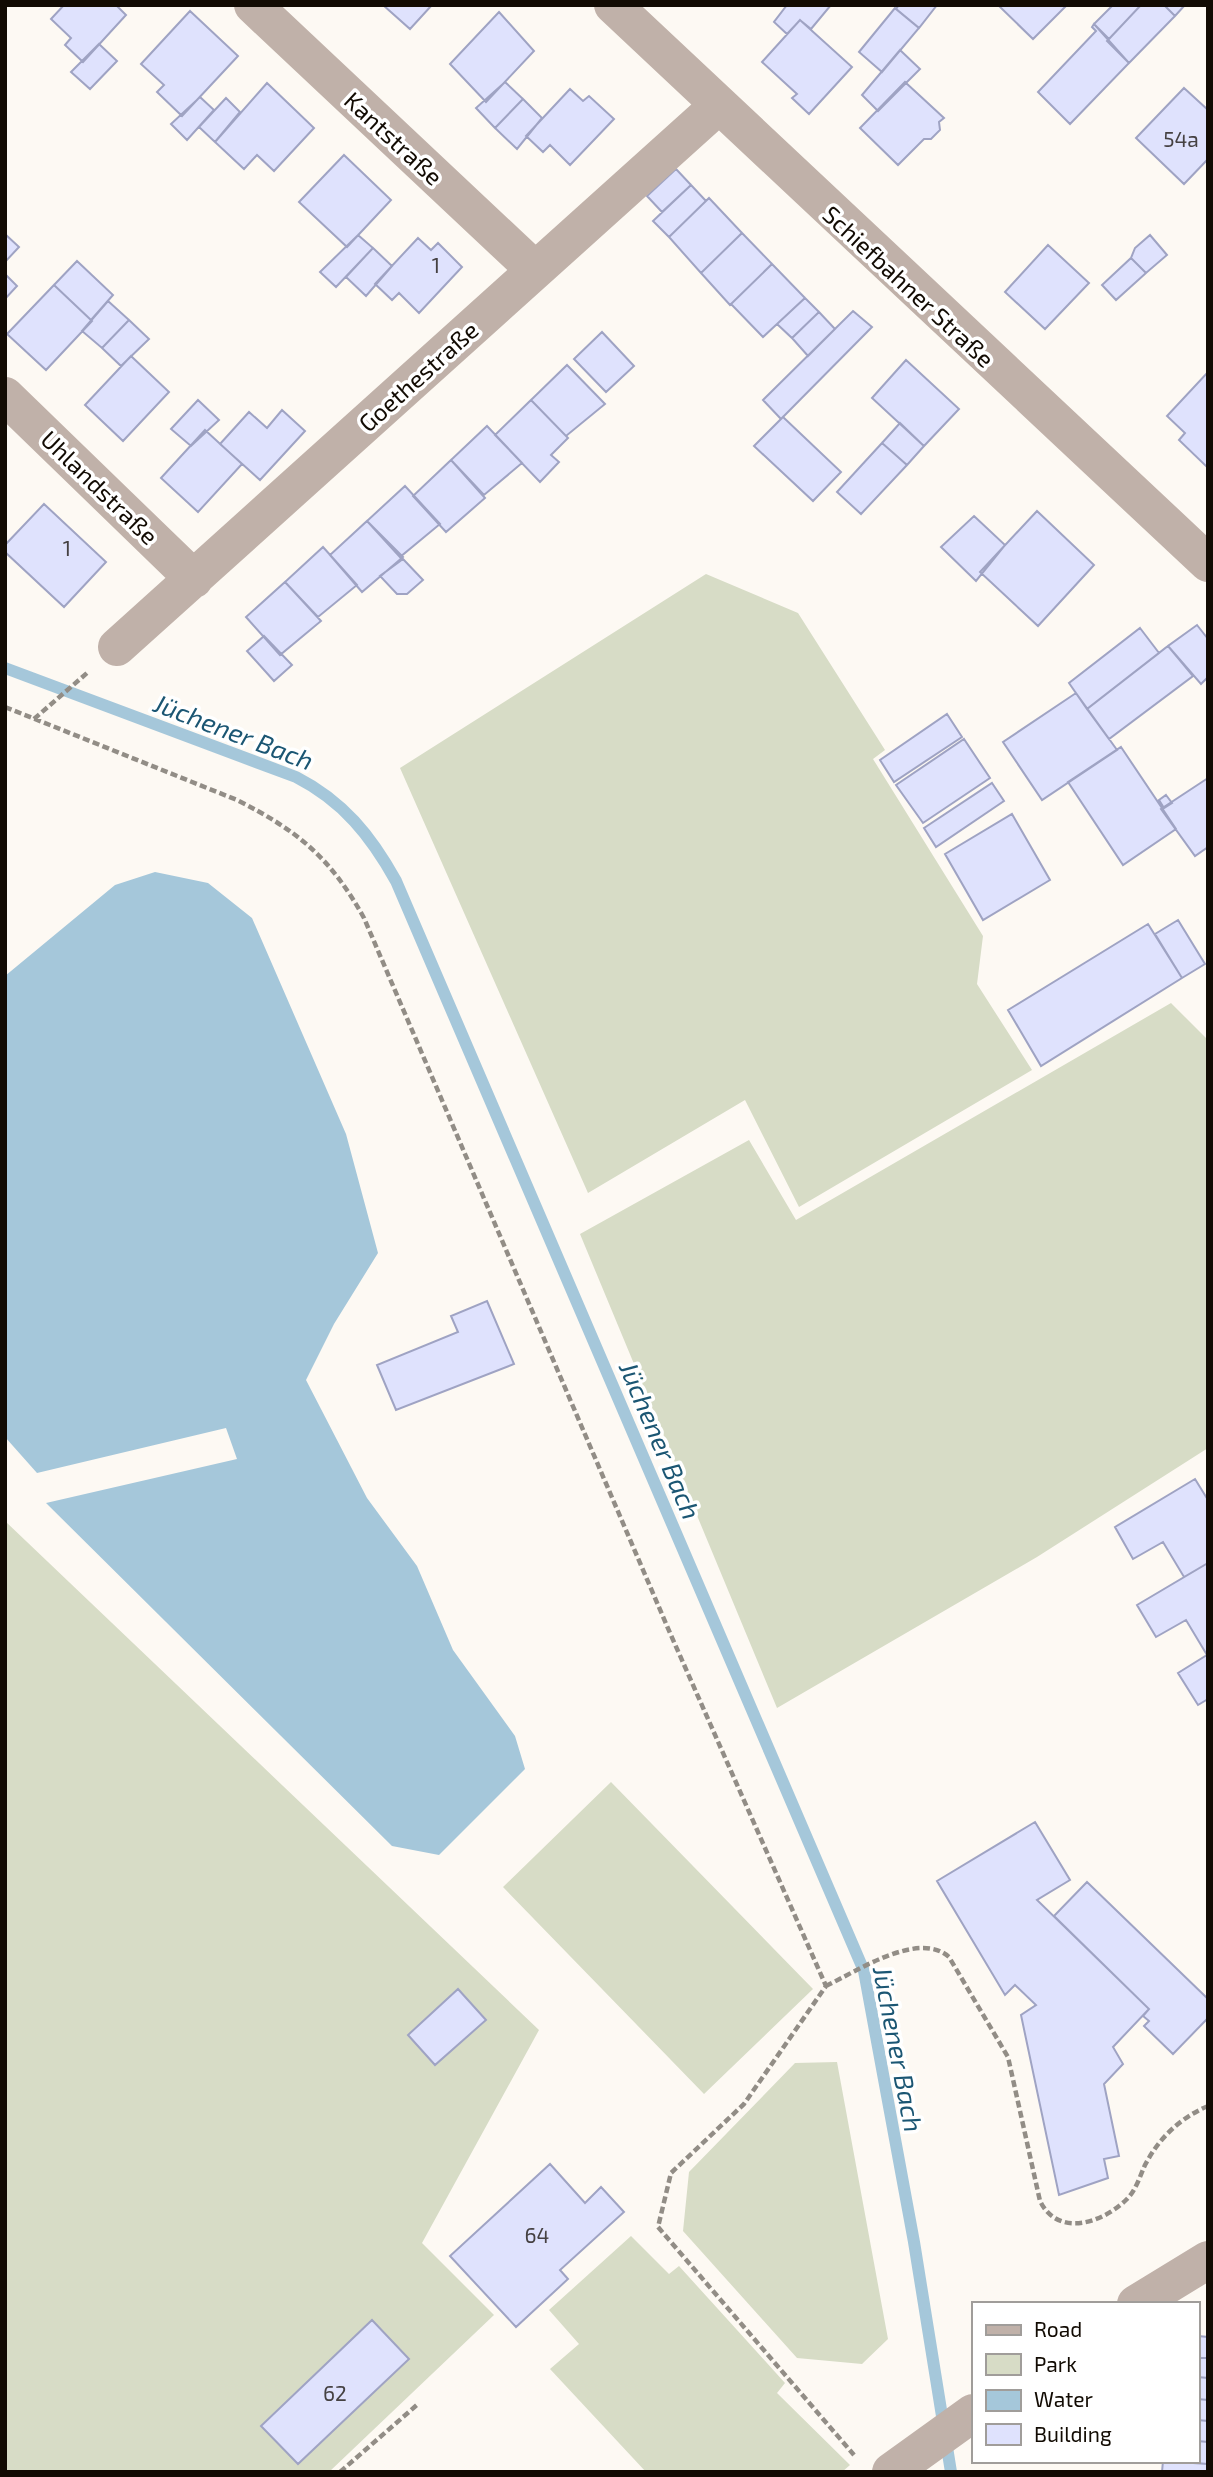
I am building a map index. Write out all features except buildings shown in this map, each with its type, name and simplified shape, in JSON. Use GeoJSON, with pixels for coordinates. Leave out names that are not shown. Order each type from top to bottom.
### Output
{"type":"FeatureCollection","features":[{"type":"Feature","properties":{"kind":"street","name":"Kantstraße"},"geometry":{"type":"LineString","coordinates":[[253,5],[535,270]]}},
{"type":"Feature","properties":{"kind":"street","name":"Schiefbahner Straße"},"geometry":{"type":"LineString","coordinates":[[613,5],[1208,563]]}},
{"type":"Feature","properties":{"kind":"street","name":"Goethestraße"},"geometry":{"type":"LineString","coordinates":[[117,647],[719,105]]}},
{"type":"Feature","properties":{"kind":"street","name":"Uhlandstraße"},"geometry":{"type":"LineString","coordinates":[[5,396],[194,579]]}},
{"type":"Feature","properties":{"kind":"street"},"geometry":{"type":"LineString","coordinates":[[1139,2302],[1208,2260]]}},
{"type":"Feature","properties":{"kind":"street"},"geometry":{"type":"LineString","coordinates":[[884,2466],[972,2414]]}},
{"type":"Feature","properties":{"kind":"path"},"geometry":{"type":"LineString","coordinates":[[34,719],[117,647]]}},
{"type":"Feature","properties":{"kind":"path"},"geometry":{"type":"LineString","coordinates":[[5,708],[237,800],[272,818],[308,843],[352,896],[826,1986]]}},
{"type":"Feature","properties":{"kind":"path"},"geometry":{"type":"LineString","coordinates":[[884,2466],[658,2227],[671,2173],[744,2104],[826,1986],[897,1953],[928,1947],[943,1953],[995,2032],[1013,2072],[1040,2201],[1054,2220],[1061,2223],[1080,2223],[1125,2202],[1147,2162],[1170,2130],[1208,2106]]}},
{"type":"Feature","properties":{"kind":"path"},"geometry":{"type":"LineString","coordinates":[[341,2472],[418,2404]]}},
{"type":"Feature","properties":{"kind":"green space"},"geometry":{"type":"Polygon","coordinates":[[[706,574],[798,613],[885,750],[873,759],[983,936],[977,984],[1032,1070],[799,1207],[745,1100],[588,1193],[400,768],[706,574]]]}},
{"type":"Feature","properties":{"kind":"green space"},"geometry":{"type":"Polygon","coordinates":[[[1171,1003],[1208,1040],[1208,1448],[1037,1557],[777,1708],[580,1234],[749,1140],[796,1220],[1171,1003]]]}},
{"type":"Feature","properties":{"kind":"green space"},"geometry":{"type":"Polygon","coordinates":[[[5,1521],[539,2030],[422,2243],[494,2315],[329,2472],[5,2472],[5,1521]]]}},
{"type":"Feature","properties":{"kind":"green space"},"geometry":{"type":"Polygon","coordinates":[[[611,1782],[813,1989],[704,2094],[503,1887],[611,1782]]]}},
{"type":"Feature","properties":{"kind":"green space"},"geometry":{"type":"Polygon","coordinates":[[[837,2062],[888,2339],[862,2364],[797,2358],[683,2231],[689,2172],[795,2063],[837,2062]]]}},
{"type":"Feature","properties":{"kind":"green space"},"geometry":{"type":"Polygon","coordinates":[[[631,2236],[669,2274],[679,2266],[785,2383],[777,2393],[850,2465],[842,2472],[646,2472],[550,2369],[579,2344],[549,2310],[631,2236]]]}},
{"type":"Feature","properties":{"kind":"water"},"geometry":{"type":"Polygon","coordinates":[[[155,872],[208,883],[252,918],[346,1134],[378,1253],[334,1324],[306,1380],[367,1498],[417,1566],[453,1650],[515,1736],[525,1769],[439,1855],[392,1846],[46,1503],[237,1459],[226,1428],[37,1473],[5,1437],[5,976],[115,885],[155,872]]]}},
{"type":"Feature","properties":{"kind":"waterway","name":"Jüchener Bach"},"geometry":{"type":"LineString","coordinates":[[5,668],[296,777],[328,797],[354,821],[396,881],[864,1971],[914,2242],[951,2472]]}}]}
